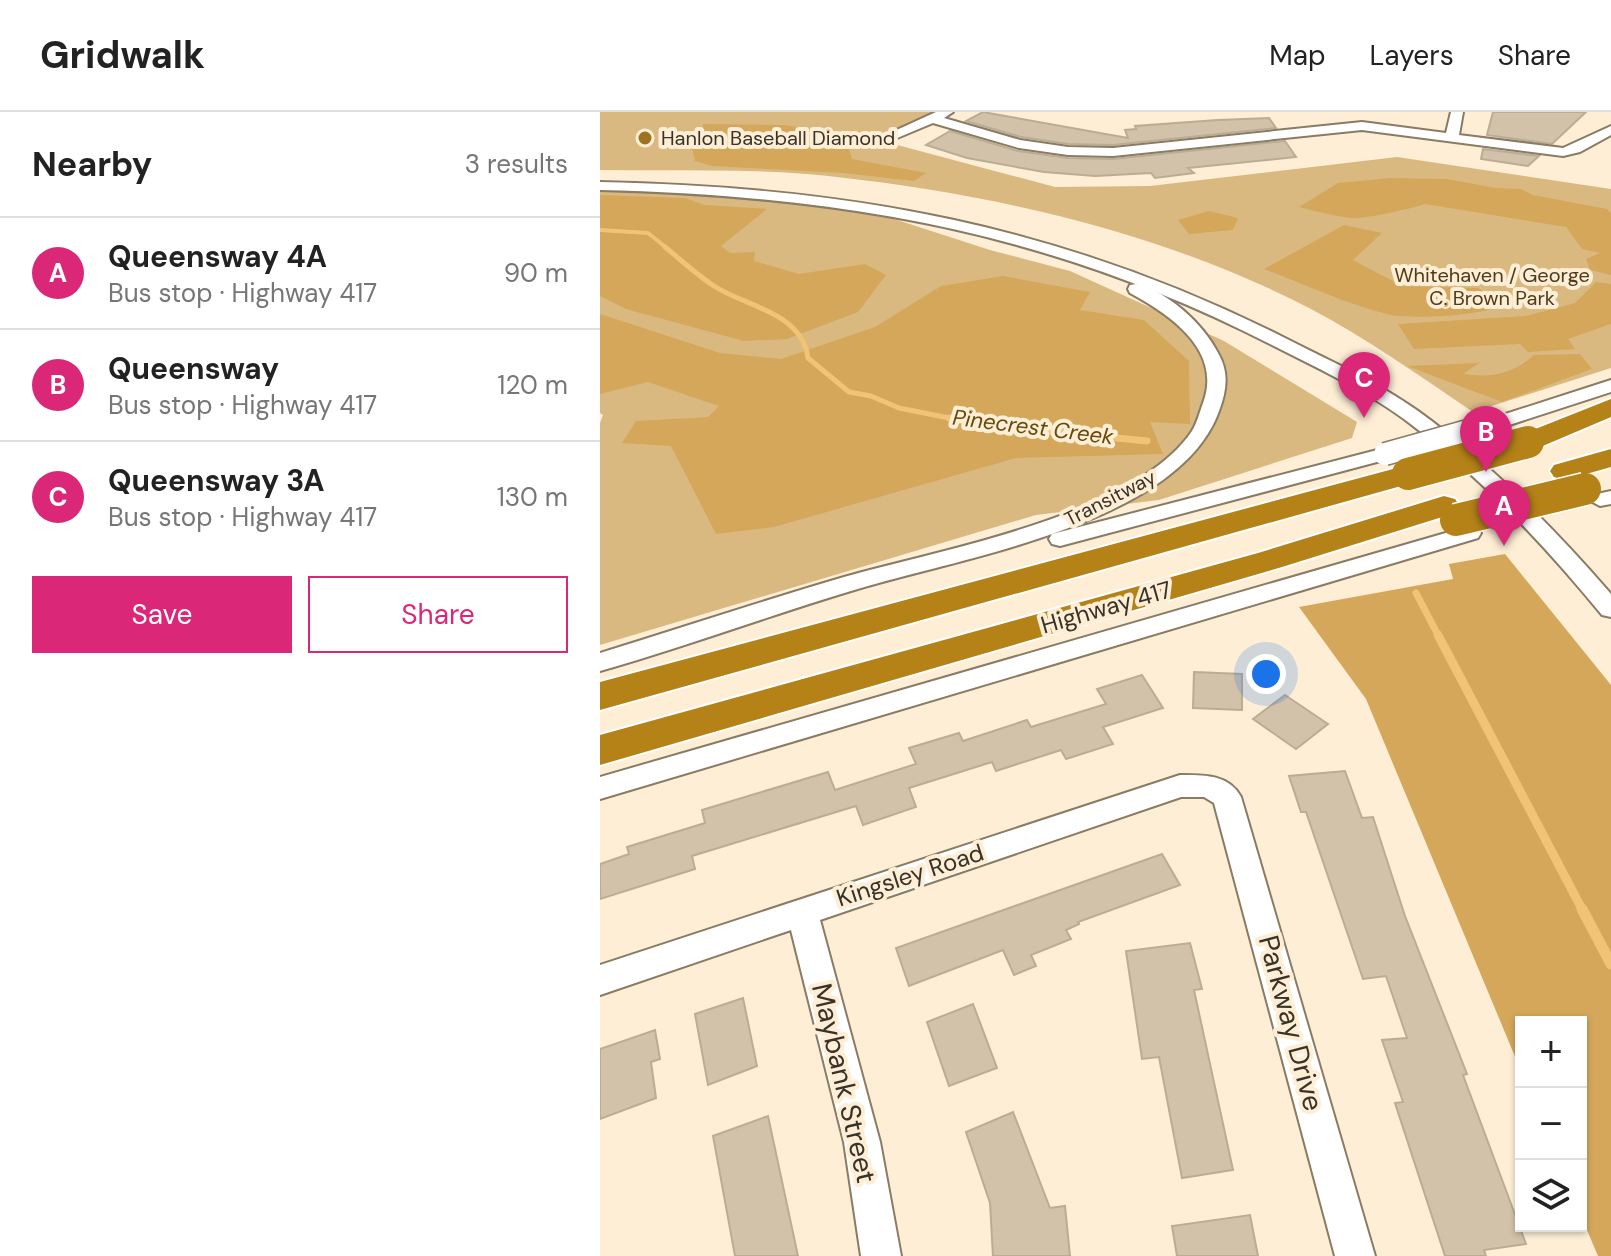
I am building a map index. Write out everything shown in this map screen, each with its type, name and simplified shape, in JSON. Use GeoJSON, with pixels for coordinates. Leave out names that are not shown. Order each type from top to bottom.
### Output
{"type":"FeatureCollection","features":[{"type":"Feature","properties":{"kind":"highway"},"geometry":{"type":"LineString","coordinates":[[1528,442],[1611,407]]}},
{"type":"Feature","properties":{"kind":"highway"},"geometry":{"type":"LineString","coordinates":[[600,696],[1397,464],[1528,442],[1611,422]]}},
{"type":"Feature","properties":{"kind":"highway"},"geometry":{"type":"LineString","coordinates":[[1595,488],[1611,458]]}},
{"type":"Feature","properties":{"kind":"highway","name":"Highway 417"},"geometry":{"type":"LineString","coordinates":[[600,750],[1270,560],[1595,488]]}},
{"type":"Feature","properties":{"kind":"street"},"geometry":{"type":"LineString","coordinates":[[1452,136],[1457,112]]}},
{"type":"Feature","properties":{"kind":"street"},"geometry":{"type":"LineString","coordinates":[[885,138],[941,115],[1019,144],[1068,151],[1113,152],[1302,126],[1370,126],[1563,152],[1575,151],[1590,139],[1611,130]]}},
{"type":"Feature","properties":{"kind":"street","name":"Transitway"},"geometry":{"type":"LineString","coordinates":[[600,186],[742,191],[909,213],[1023,238],[1119,269],[1204,303],[1377,393],[1427,428],[1546,533],[1611,609]]}},
{"type":"Feature","properties":{"kind":"street","name":"Transitway"},"geometry":{"type":"LineString","coordinates":[[600,664],[856,582],[1071,520],[1149,481],[1175,461],[1199,436],[1213,411],[1218,384],[1216,372],[1208,349],[1177,314],[1132,287],[1079,264],[992,235],[909,213]]}},
{"type":"Feature","properties":{"kind":"street","name":"Transitway"},"geometry":{"type":"LineString","coordinates":[[1310,358],[1412,430],[1533,538],[1611,625]]}},
{"type":"Feature","properties":{"kind":"street"},"geometry":{"type":"LineString","coordinates":[[600,664],[879,587],[1397,464],[1500,422],[1611,386]]}},
{"type":"Feature","properties":{"kind":"street"},"geometry":{"type":"LineString","coordinates":[[600,788],[1457,519]]}},
{"type":"Feature","properties":{"kind":"street","name":"Kingsley Road"},"geometry":{"type":"LineString","coordinates":[[600,980],[1180,786],[1209,786],[1221,793]]}},
{"type":"Feature","properties":{"kind":"street","name":"Parkway Drive"},"geometry":{"type":"LineString","coordinates":[[1221,793],[1227,797],[1248,866],[1355,1256]]}},
{"type":"Feature","properties":{"kind":"street","name":"Maybank Street"},"geometry":{"type":"LineString","coordinates":[[802,911],[862,1142],[881,1256]]}},
{"type":"Feature","properties":{"kind":"green space","name":"Whitehaven / George C. Brown Park"},"geometry":{"type":"Polygon","coordinates":[[[600,112],[939,112],[875,139],[1055,187],[1150,186],[1397,157],[1611,189],[1611,368],[1473,412],[1372,345],[1309,308],[1197,258],[1079,221],[898,185],[808,174],[600,170],[600,112]]]}},
{"type":"Feature","properties":{"kind":"green space"},"geometry":{"type":"Polygon","coordinates":[[[600,190],[737,194],[891,218],[990,250],[1070,271],[1224,341],[1357,422],[1352,438],[1159,500],[1036,515],[600,645],[600,423],[603,415],[600,413],[600,190]]]}},
{"type":"Feature","properties":{"kind":"shaded area"},"geometry":{"type":"Polygon","coordinates":[[[703,124],[785,125],[845,135],[852,159],[926,173],[914,181],[843,173],[712,166],[695,161],[692,148],[705,144],[710,133],[703,129],[703,124]]]}},
{"type":"Feature","properties":{"kind":"shaded area"},"geometry":{"type":"Polygon","coordinates":[[[1390,178],[1447,179],[1521,189],[1533,195],[1607,209],[1611,213],[1611,275],[1590,270],[1586,259],[1600,253],[1582,249],[1566,227],[1425,204],[1356,218],[1299,207],[1338,183],[1390,178]]]}},
{"type":"Feature","properties":{"kind":"shaded area"},"geometry":{"type":"Polygon","coordinates":[[[600,195],[685,198],[705,205],[767,209],[721,246],[730,253],[755,252],[754,261],[799,274],[865,264],[886,275],[858,312],[787,339],[744,341],[626,309],[600,296],[600,195]]]}},
{"type":"Feature","properties":{"kind":"shaded area"},"geometry":{"type":"Polygon","coordinates":[[[1209,211],[1238,218],[1233,230],[1189,234],[1178,220],[1209,211]]]}},
{"type":"Feature","properties":{"kind":"shaded area"},"geometry":{"type":"Polygon","coordinates":[[[1344,225],[1382,233],[1353,260],[1402,286],[1478,288],[1504,304],[1464,314],[1398,316],[1356,305],[1264,269],[1344,225]]]}},
{"type":"Feature","properties":{"kind":"shaded area"},"geometry":{"type":"Polygon","coordinates":[[[1003,276],[1090,292],[1080,310],[1144,320],[1189,361],[1190,424],[1150,422],[1163,454],[1016,458],[774,527],[716,534],[671,446],[622,443],[636,421],[708,417],[719,406],[648,382],[600,394],[600,314],[720,353],[781,359],[875,327],[941,286],[1003,276]]]}},
{"type":"Feature","properties":{"kind":"shaded area"},"geometry":{"type":"Polygon","coordinates":[[[1596,282],[1611,284],[1611,324],[1568,339],[1575,349],[1528,352],[1520,344],[1414,349],[1398,324],[1526,316],[1575,303],[1596,282]]]}},
{"type":"Feature","properties":{"kind":"shaded area"},"geometry":{"type":"Polygon","coordinates":[[[1580,354],[1592,369],[1502,402],[1407,366],[1479,363],[1463,374],[1492,375],[1518,367],[1534,355],[1580,354]]]}},
{"type":"Feature","properties":{"kind":"shaded area"},"geometry":{"type":"Polygon","coordinates":[[[1505,554],[1611,685],[1611,1256],[1598,1256],[1587,1230],[1587,1016],[1515,1016],[1515,1057],[1366,699],[1299,607],[1453,579],[1449,564],[1505,554]]]}},
{"type":"Feature","properties":{"kind":"building"},"geometry":{"type":"Polygon","coordinates":[[[983,112],[1128,138],[1125,130],[1136,129],[1135,126],[1218,120],[1269,118],[1276,128],[1113,145],[1068,144],[1021,137],[966,121],[983,112]]]}},
{"type":"Feature","properties":{"kind":"building"},"geometry":{"type":"Polygon","coordinates":[[[1493,112],[1586,112],[1552,144],[1487,135],[1493,112]]]}},
{"type":"Feature","properties":{"kind":"building"},"geometry":{"type":"Polygon","coordinates":[[[950,131],[1018,151],[1068,158],[1113,159],[1285,141],[1296,157],[1188,168],[1194,173],[1155,178],[1151,173],[1095,176],[1044,172],[967,158],[926,145],[950,131]]]}},
{"type":"Feature","properties":{"kind":"building"},"geometry":{"type":"Polygon","coordinates":[[[1483,149],[1539,156],[1528,166],[1481,159],[1483,149]]]}},
{"type":"Feature","properties":{"kind":"building"},"geometry":{"type":"Polygon","coordinates":[[[1194,672],[1242,674],[1242,710],[1193,708],[1194,672]]]}},
{"type":"Feature","properties":{"kind":"building"},"geometry":{"type":"Polygon","coordinates":[[[1142,675],[1163,708],[1103,727],[1113,744],[1066,759],[1061,750],[996,771],[992,762],[909,788],[916,807],[863,825],[856,806],[692,856],[695,869],[600,899],[600,864],[629,854],[627,847],[705,823],[702,810],[828,772],[835,790],[916,764],[909,748],[959,733],[963,741],[1027,720],[1031,727],[1106,704],[1097,689],[1142,675]]]}},
{"type":"Feature","properties":{"kind":"building"},"geometry":{"type":"Polygon","coordinates":[[[1285,695],[1328,724],[1296,749],[1253,719],[1285,695]]]}},
{"type":"Feature","properties":{"kind":"building"},"geometry":{"type":"Polygon","coordinates":[[[1345,771],[1362,818],[1373,817],[1405,916],[1467,1074],[1463,1075],[1515,1214],[1515,1232],[1522,1232],[1526,1244],[1484,1250],[1486,1256],[1445,1256],[1395,1103],[1403,1102],[1382,1040],[1407,1038],[1386,976],[1363,979],[1306,812],[1301,812],[1289,776],[1345,771]]]}},
{"type":"Feature","properties":{"kind":"building"},"geometry":{"type":"Polygon","coordinates":[[[1162,854],[1180,885],[1078,922],[1066,930],[1071,939],[1031,955],[1036,966],[1014,975],[1003,950],[909,986],[896,948],[1162,854]]]}},
{"type":"Feature","properties":{"kind":"building"},"geometry":{"type":"Polygon","coordinates":[[[1190,943],[1202,989],[1194,990],[1233,1170],[1182,1178],[1159,1057],[1142,1059],[1126,951],[1190,943]]]}},
{"type":"Feature","properties":{"kind":"building"},"geometry":{"type":"Polygon","coordinates":[[[743,998],[757,1066],[708,1085],[695,1014],[743,998]]]}},
{"type":"Feature","properties":{"kind":"building"},"geometry":{"type":"Polygon","coordinates":[[[973,1004],[997,1068],[949,1086],[927,1022],[973,1004]]]}},
{"type":"Feature","properties":{"kind":"building"},"geometry":{"type":"Polygon","coordinates":[[[655,1030],[660,1059],[651,1062],[656,1098],[600,1119],[600,1049],[655,1030]]]}},
{"type":"Feature","properties":{"kind":"building"},"geometry":{"type":"Polygon","coordinates":[[[1013,1112],[1050,1208],[1065,1206],[1070,1256],[993,1256],[990,1203],[966,1132],[1013,1112]]]}},
{"type":"Feature","properties":{"kind":"building"},"geometry":{"type":"Polygon","coordinates":[[[768,1116],[798,1256],[735,1256],[713,1136],[768,1116]]]}},
{"type":"Feature","properties":{"kind":"building"},"geometry":{"type":"Polygon","coordinates":[[[1250,1215],[1258,1256],[1177,1256],[1172,1226],[1250,1215]]]}},
{"type":"Feature","properties":{"kind":"waterway","name":"Pinecrest Creek"},"geometry":{"type":"LineString","coordinates":[[600,230],[648,233],[668,249]]}},
{"type":"Feature","properties":{"kind":"waterway","name":"Pinecrest Creek"},"geometry":{"type":"LineString","coordinates":[[665,247],[714,286],[784,321],[804,343],[808,358],[849,392],[871,396],[899,408],[949,418]]}},
{"type":"Feature","properties":{"kind":"waterway","name":"Pinecrest Creek"},"geometry":{"type":"LineString","coordinates":[[949,418],[959,420]]}},
{"type":"Feature","properties":{"kind":"waterway","name":"Pinecrest Creek"},"geometry":{"type":"LineString","coordinates":[[949,418],[977,424],[1147,441]]}},
{"type":"Feature","properties":{"kind":"waterway","name":"Pinecrest Creek"},"geometry":{"type":"LineString","coordinates":[[1416,593],[1439,637]]}},
{"type":"Feature","properties":{"kind":"waterway","name":"Pinecrest Creek"},"geometry":{"type":"LineString","coordinates":[[1438,635],[1583,911]]}},
{"type":"Feature","properties":{"kind":"waterway","name":"Pinecrest Creek"},"geometry":{"type":"LineString","coordinates":[[1582,909],[1611,964]]}},
{"type":"Feature","properties":{"kind":"place","name":"Hanlon Baseball Diamond"},"geometry":{"type":"Point","coordinates":[645,138]}},
{"type":"Feature","properties":{"kind":"place","name":"Queensway 3A"},"geometry":{"type":"Point","coordinates":[1364,418]}},
{"type":"Feature","properties":{"kind":"place","name":"Queensway"},"geometry":{"type":"Point","coordinates":[1486,472]}},
{"type":"Feature","properties":{"kind":"place","name":"Queensway 4A"},"geometry":{"type":"Point","coordinates":[1504,546]}}]}
